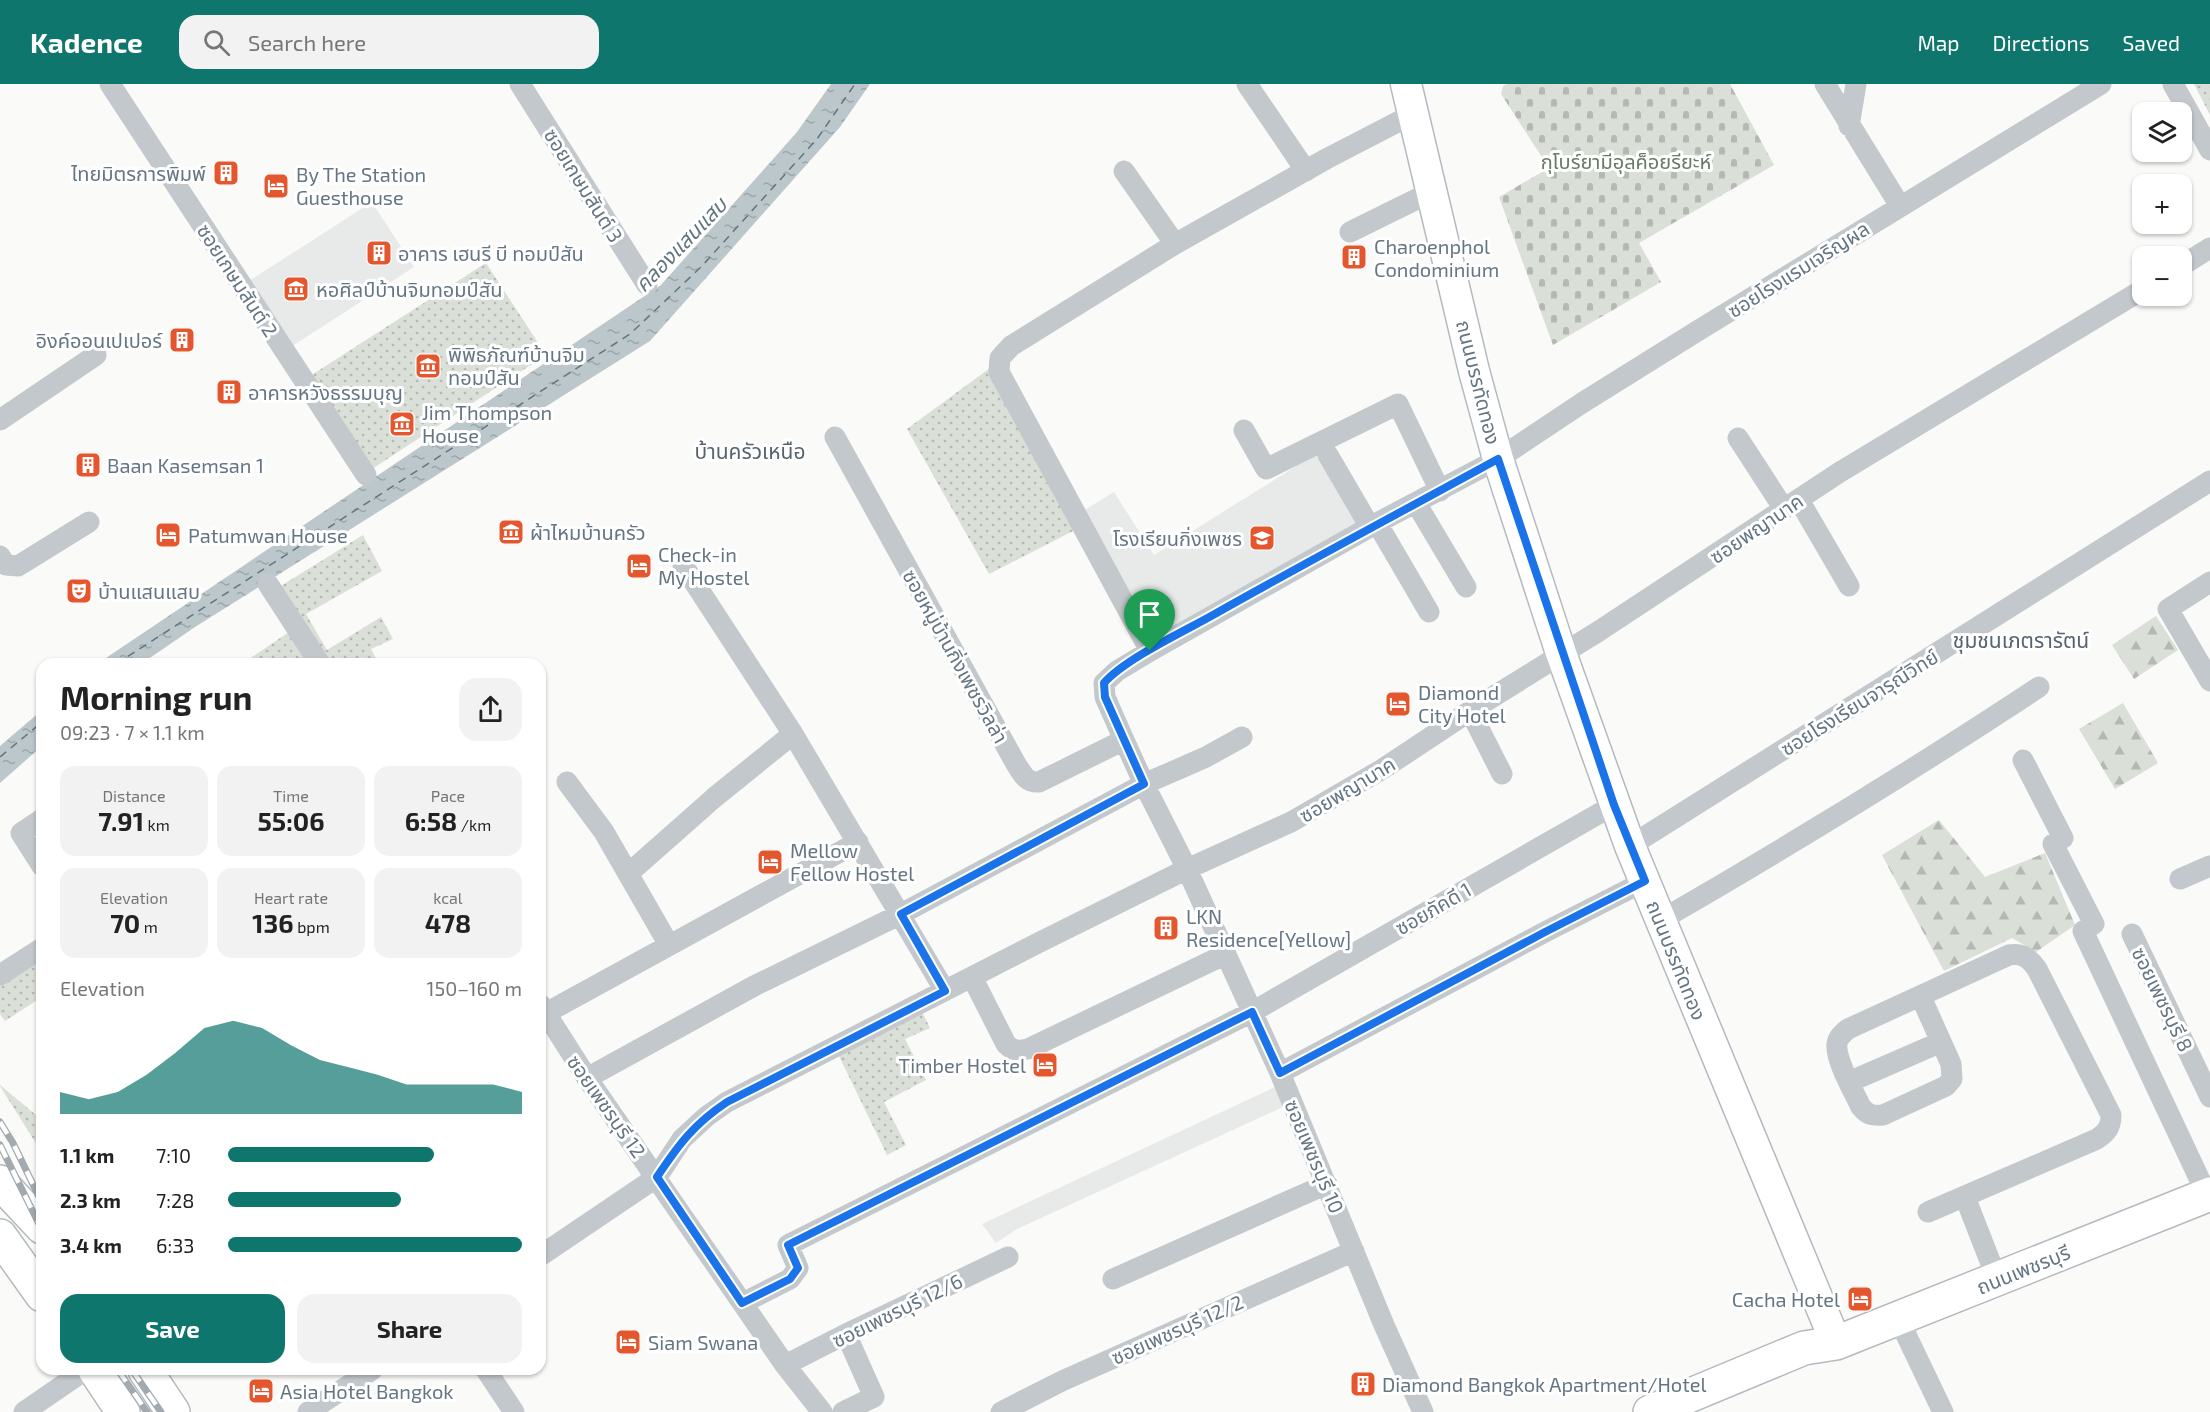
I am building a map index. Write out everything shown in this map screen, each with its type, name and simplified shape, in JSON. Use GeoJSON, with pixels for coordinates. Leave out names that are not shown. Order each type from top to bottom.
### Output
{"type":"FeatureCollection","features":[{"type":"Feature","properties":{"kind":"main road","name":"ถนนบรรทัดทอง"},"geometry":{"type":"LineString","coordinates":[[1406,84],[1474,371],[1498,459],[1562,653],[1630,846],[1836,1343]]}},
{"type":"Feature","properties":{"kind":"main road"},"geometry":{"type":"LineString","coordinates":[[0,1182],[36,1221]]}},
{"type":"Feature","properties":{"kind":"main road","name":"ถนนเพชรบุรี"},"geometry":{"type":"LineString","coordinates":[[1650,1412],[1804,1348],[1836,1343],[2208,1194]]}},
{"type":"Feature","properties":{"kind":"main road"},"geometry":{"type":"LineString","coordinates":[[0,1236],[36,1287]]}},
{"type":"Feature","properties":{"kind":"main road","name":"ถนนเพชรบุรี"},"geometry":{"type":"LineString","coordinates":[[1706,1412],[1813,1368],[1836,1343]]}},
{"type":"Feature","properties":{"kind":"main road"},"geometry":{"type":"LineString","coordinates":[[98,1375],[123,1412]]}},
{"type":"Feature","properties":{"kind":"main road"},"geometry":{"type":"LineString","coordinates":[[148,1375],[173,1412]]}},
{"type":"Feature","properties":{"kind":"street","name":"ซอยเกษมสันต์ 2"},"geometry":{"type":"LineString","coordinates":[[110,84],[366,475]]}},
{"type":"Feature","properties":{"kind":"street","name":"ซอยเกษมสันต์ 3"},"geometry":{"type":"LineString","coordinates":[[520,84],[647,285]]}},
{"type":"Feature","properties":{"kind":"street"},"geometry":{"type":"LineString","coordinates":[[1247,84],[1306,171]]}},
{"type":"Feature","properties":{"kind":"street"},"geometry":{"type":"LineString","coordinates":[[1825,84],[1900,206]]}},
{"type":"Feature","properties":{"kind":"street"},"geometry":{"type":"LineString","coordinates":[[1849,126],[1856,84]]}},
{"type":"Feature","properties":{"kind":"street","name":"ซอยโรงแรมเจริญผล"},"geometry":{"type":"LineString","coordinates":[[1150,651],[1374,525],[1498,459],[1582,403],[2101,84]]}},
{"type":"Feature","properties":{"kind":"street"},"geometry":{"type":"LineString","coordinates":[[2174,84],[2210,150]]}},
{"type":"Feature","properties":{"kind":"street"},"geometry":{"type":"LineString","coordinates":[[1150,651],[999,372],[999,365],[1005,351],[1175,244],[1413,114]]}},
{"type":"Feature","properties":{"kind":"street"},"geometry":{"type":"LineString","coordinates":[[1124,171],[1175,244]]}},
{"type":"Feature","properties":{"kind":"street"},"geometry":{"type":"LineString","coordinates":[[1350,232],[1431,192]]}},
{"type":"Feature","properties":{"kind":"street"},"geometry":{"type":"LineString","coordinates":[[2192,259],[2210,248]]}},
{"type":"Feature","properties":{"kind":"street","name":"ซอยพญานาค"},"geometry":{"type":"LineString","coordinates":[[546,1252],[657,1177],[682,1139],[706,1116],[727,1102],[1187,869],[1291,822],[1382,770],[1895,437],[2132,296]]}},
{"type":"Feature","properties":{"kind":"street"},"geometry":{"type":"LineString","coordinates":[[0,420],[96,355]]}},
{"type":"Feature","properties":{"kind":"street"},"geometry":{"type":"LineString","coordinates":[[1244,430],[1266,469],[1398,404],[1440,491]]}},
{"type":"Feature","properties":{"kind":"street","name":"ซอยหมู่บ้านกิ่งเพชรวิลล่า"},"geometry":{"type":"LineString","coordinates":[[835,437],[1026,779],[1033,783],[1038,782],[1124,740]]}},
{"type":"Feature","properties":{"kind":"street"},"geometry":{"type":"LineString","coordinates":[[1738,438],[1791,504],[1849,586]]}},
{"type":"Feature","properties":{"kind":"street"},"geometry":{"type":"LineString","coordinates":[[1328,455],[1429,612]]}},
{"type":"Feature","properties":{"kind":"street","name":"ซอยโรงเรียนจารุณีวิทย์"},"geometry":{"type":"LineString","coordinates":[[1630,846],[2210,481]]}},
{"type":"Feature","properties":{"kind":"street"},"geometry":{"type":"LineString","coordinates":[[1416,503],[1466,587]]}},
{"type":"Feature","properties":{"kind":"street"},"geometry":{"type":"LineString","coordinates":[[0,556],[6,565],[18,566],[89,522]]}},
{"type":"Feature","properties":{"kind":"street"},"geometry":{"type":"LineString","coordinates":[[683,565],[793,734],[945,991]]}},
{"type":"Feature","properties":{"kind":"street"},"geometry":{"type":"LineString","coordinates":[[2210,582],[2168,609],[2210,681]]}},
{"type":"Feature","properties":{"kind":"street"},"geometry":{"type":"LineString","coordinates":[[268,584],[316,658]]}},
{"type":"Feature","properties":{"kind":"street","name":"ซอยเพชรบุรี 10"},"geometry":{"type":"LineString","coordinates":[[1150,651],[1117,671],[1104,683],[1105,697],[1280,1073],[1384,1325],[1424,1412]]}},
{"type":"Feature","properties":{"kind":"street"},"geometry":{"type":"LineString","coordinates":[[1661,920],[1771,857],[1927,761],[2038,687]]}},
{"type":"Feature","properties":{"kind":"street"},"geometry":{"type":"LineString","coordinates":[[1470,711],[1502,774]]}},
{"type":"Feature","properties":{"kind":"street"},"geometry":{"type":"LineString","coordinates":[[629,873],[715,797],[793,734]]}},
{"type":"Feature","properties":{"kind":"street"},"geometry":{"type":"LineString","coordinates":[[586,1078],[754,986],[901,914],[1144,784],[1206,757],[1242,736]]}},
{"type":"Feature","properties":{"kind":"street"},"geometry":{"type":"LineString","coordinates":[[2023,760],[2063,838],[2053,844],[2094,924],[2083,931],[2208,1194]]}},
{"type":"Feature","properties":{"kind":"street"},"geometry":{"type":"LineString","coordinates":[[567,782],[604,832],[669,945]]}},
{"type":"Feature","properties":{"kind":"street","name":"ซอยภัคดี 1"},"geometry":{"type":"LineString","coordinates":[[742,1303],[790,1279],[798,1268],[788,1245],[1252,1012],[1614,805]]}},
{"type":"Feature","properties":{"kind":"street"},"geometry":{"type":"LineString","coordinates":[[36,823],[21,833],[36,857]]}},
{"type":"Feature","properties":{"kind":"street"},"geometry":{"type":"LineString","coordinates":[[546,1006],[669,945],[858,842]]}},
{"type":"Feature","properties":{"kind":"street"},"geometry":{"type":"LineString","coordinates":[[2180,879],[2210,866]]}},
{"type":"Feature","properties":{"kind":"street"},"geometry":{"type":"LineString","coordinates":[[1280,1073],[1645,881]]}},
{"type":"Feature","properties":{"kind":"street","name":"ซอยเพชรบุรี 8"},"geometry":{"type":"LineString","coordinates":[[2132,934],[2210,1097]]}},
{"type":"Feature","properties":{"kind":"street"},"geometry":{"type":"LineString","coordinates":[[0,975],[36,952]]}},
{"type":"Feature","properties":{"kind":"street"},"geometry":{"type":"LineString","coordinates":[[972,977],[1006,1044],[1011,1050],[1018,1051],[1028,1049],[1226,954]]}},
{"type":"Feature","properties":{"kind":"street"},"geometry":{"type":"LineString","coordinates":[[1921,997],[1951,1064],[1952,1079],[1946,1086],[1883,1115],[1873,1116],[1867,1113],[1861,1107],[1839,1056],[1837,1045],[1839,1036],[1848,1029],[2009,955],[2017,954],[2026,956],[2037,969],[2112,1115],[2111,1125],[2106,1133],[2097,1139],[1928,1212]]}},
{"type":"Feature","properties":{"kind":"street","name":"ซอยเพชรบุรี 12"},"geometry":{"type":"LineString","coordinates":[[546,1013],[586,1078],[657,1177],[785,1365],[822,1412]]}},
{"type":"Feature","properties":{"kind":"street"},"geometry":{"type":"LineString","coordinates":[[1849,1082],[1941,1042]]}},
{"type":"Feature","properties":{"kind":"street"},"geometry":{"type":"LineString","coordinates":[[1113,1279],[1327,1184]]}},
{"type":"Feature","properties":{"kind":"street"},"geometry":{"type":"LineString","coordinates":[[1965,1197],[1997,1279]]}},
{"type":"Feature","properties":{"kind":"street","name":"ซอยเพชรบุรี 12/2"},"geometry":{"type":"LineString","coordinates":[[1002,1412],[1062,1381],[1147,1342],[1354,1251]]}},
{"type":"Feature","properties":{"kind":"street","name":"ซอยเพชรบุรี 12/6"},"geometry":{"type":"LineString","coordinates":[[785,1365],[1008,1257]]}},
{"type":"Feature","properties":{"kind":"street"},"geometry":{"type":"LineString","coordinates":[[1898,1318],[1943,1412]]}},
{"type":"Feature","properties":{"kind":"street"},"geometry":{"type":"LineString","coordinates":[[843,1412],[874,1397],[846,1334]]}},
{"type":"Feature","properties":{"kind":"street"},"geometry":{"type":"LineString","coordinates":[[24,1412],[78,1375]]}},
{"type":"Feature","properties":{"kind":"street"},"geometry":{"type":"LineString","coordinates":[[308,1412],[364,1375]]}},
{"type":"Feature","properties":{"kind":"street"},"geometry":{"type":"LineString","coordinates":[[489,1375],[514,1412]]}},
{"type":"Feature","properties":{"kind":"shaded area"},"geometry":{"type":"Polygon","coordinates":[[[372,202],[414,267],[291,347],[249,281],[372,202]]]}},
{"type":"Feature","properties":{"kind":"shaded area","name":"โรงเรียนกิ่งเพชร"},"geometry":{"type":"Polygon","coordinates":[[[1319,452],[1374,520],[1150,647],[1078,514],[1114,492],[1154,555],[1319,452]]]}},
{"type":"Feature","properties":{"kind":"shaded area"},"geometry":{"type":"Polygon","coordinates":[[[1275,1087],[1283,1107],[1015,1230],[996,1243],[982,1224],[1275,1087]]]}},
{"type":"Feature","properties":{"kind":"green space","name":"กุโบร์ยามีอุลค็อยรียะห์"},"geometry":{"type":"Polygon","coordinates":[[[1507,84],[1730,84],[1774,165],[1639,243],[1661,282],[1553,345],[1499,197],[1549,168],[1501,94],[1503,86],[1507,84]]]}},
{"type":"Feature","properties":{"kind":"green space"},"geometry":{"type":"Polygon","coordinates":[[[2194,84],[2210,84],[2210,115],[2194,84]]]}},
{"type":"Feature","properties":{"kind":"green space","name":"พิพิธภัณฑ์บ้านจิม ทอมป์สัน"},"geometry":{"type":"Polygon","coordinates":[[[486,263],[546,355],[369,471],[310,376],[486,263]]]}},
{"type":"Feature","properties":{"kind":"green space"},"geometry":{"type":"Polygon","coordinates":[[[990,368],[1075,530],[989,574],[907,429],[990,368]]]}},
{"type":"Feature","properties":{"kind":"green space"},"geometry":{"type":"Polygon","coordinates":[[[363,535],[382,571],[306,614],[327,650],[381,617],[393,639],[371,649],[376,658],[321,658],[276,589],[363,535]]]}},
{"type":"Feature","properties":{"kind":"green space"},"geometry":{"type":"Polygon","coordinates":[[[2156,616],[2178,650],[2134,679],[2112,645],[2156,616]]]}},
{"type":"Feature","properties":{"kind":"green space"},"geometry":{"type":"Polygon","coordinates":[[[292,630],[310,658],[250,658],[292,630]]]}},
{"type":"Feature","properties":{"kind":"green space"},"geometry":{"type":"Polygon","coordinates":[[[2123,703],[2158,763],[2115,789],[2079,729],[2123,703]]]}},
{"type":"Feature","properties":{"kind":"green space"},"geometry":{"type":"Polygon","coordinates":[[[1939,820],[1985,877],[2045,853],[2075,925],[2036,952],[2012,938],[1944,971],[1882,855],[1939,820]]]}},
{"type":"Feature","properties":{"kind":"green space"},"geometry":{"type":"Polygon","coordinates":[[[36,962],[36,1001],[5,1021],[0,1014],[0,983],[36,962]]]}},
{"type":"Feature","properties":{"kind":"green space"},"geometry":{"type":"Polygon","coordinates":[[[921,1010],[930,1028],[905,1039],[926,1080],[884,1102],[906,1145],[887,1155],[837,1052],[921,1010]]]}},
{"type":"Feature","properties":{"kind":"green space"},"geometry":{"type":"Polygon","coordinates":[[[0,1086],[36,1115],[36,1143],[0,1086]]]}},
{"type":"Feature","properties":{"kind":"water","name":"คลองแสนแสบ"},"geometry":{"type":"Polygon","coordinates":[[[831,84],[870,84],[840,127],[650,341],[195,627],[150,658],[106,658],[661,285],[797,132],[831,84]]]}},
{"type":"Feature","properties":{"kind":"water"},"geometry":{"type":"Polygon","coordinates":[[[36,715],[36,751],[0,783],[0,746],[36,715]]]}},
{"type":"Feature","properties":{"kind":"ferry route"},"geometry":{"type":"LineString","coordinates":[[125,658],[630,334],[701,267],[817,139],[855,84]]}},
{"type":"Feature","properties":{"kind":"ferry route"},"geometry":{"type":"LineString","coordinates":[[0,757],[36,727]]}},
{"type":"Feature","properties":{"kind":"railway"},"geometry":{"type":"LineString","coordinates":[[0,1122],[36,1191]]}},
{"type":"Feature","properties":{"kind":"railway"},"geometry":{"type":"LineString","coordinates":[[0,1145],[36,1218]]}},
{"type":"Feature","properties":{"kind":"railway"},"geometry":{"type":"LineString","coordinates":[[121,1375],[147,1412]]}},
{"type":"Feature","properties":{"kind":"railway"},"geometry":{"type":"LineString","coordinates":[[135,1375],[161,1412]]}},
{"type":"Feature","properties":{"kind":"place","name":"ไทยมิตรการพิมพ์"},"geometry":{"type":"Point","coordinates":[226,173]}},
{"type":"Feature","properties":{"kind":"place","name":"By The Station Guesthouse"},"geometry":{"type":"Point","coordinates":[276,186]}},
{"type":"Feature","properties":{"kind":"place","name":"อาคาร เฮนรี บี ทอมป์สัน"},"geometry":{"type":"Point","coordinates":[379,253]}},
{"type":"Feature","properties":{"kind":"place","name":"Charoenphol Condominium"},"geometry":{"type":"Point","coordinates":[1354,257]}},
{"type":"Feature","properties":{"kind":"place","name":"หอศิลป์บ้านจิมทอมป์สัน"},"geometry":{"type":"Point","coordinates":[296,289]}},
{"type":"Feature","properties":{"kind":"place","name":"อิงค์ออนเปเปอร์"},"geometry":{"type":"Point","coordinates":[182,340]}},
{"type":"Feature","properties":{"kind":"place","name":"พิพิธภัณฑ์บ้านจิม ทอมป์สัน"},"geometry":{"type":"Point","coordinates":[428,366]}},
{"type":"Feature","properties":{"kind":"place","name":"อาคารหวังธรรมบุญ"},"geometry":{"type":"Point","coordinates":[229,392]}},
{"type":"Feature","properties":{"kind":"place","name":"Jim Thompson House"},"geometry":{"type":"Point","coordinates":[402,424]}},
{"type":"Feature","properties":{"kind":"place","name":"Baan Kasemsan 1"},"geometry":{"type":"Point","coordinates":[88,465]}},
{"type":"Feature","properties":{"kind":"place","name":"ผ้าไหมบ้านครัว"},"geometry":{"type":"Point","coordinates":[511,532]}},
{"type":"Feature","properties":{"kind":"place","name":"Patumwan House"},"geometry":{"type":"Point","coordinates":[168,535]}},
{"type":"Feature","properties":{"kind":"place","name":"โรงเรียนกิ่งเพชร"},"geometry":{"type":"Point","coordinates":[1262,538]}},
{"type":"Feature","properties":{"kind":"place","name":"Check-in My Hostel"},"geometry":{"type":"Point","coordinates":[639,566]}},
{"type":"Feature","properties":{"kind":"place","name":"บ้านแสนแสบ"},"geometry":{"type":"Point","coordinates":[79,591]}},
{"type":"Feature","properties":{"kind":"place","name":"Diamond City Hotel"},"geometry":{"type":"Point","coordinates":[1398,704]}},
{"type":"Feature","properties":{"kind":"place","name":"Mellow Fellow Hostel"},"geometry":{"type":"Point","coordinates":[770,862]}},
{"type":"Feature","properties":{"kind":"place","name":"LKN Residence[Yellow]"},"geometry":{"type":"Point","coordinates":[1166,928]}},
{"type":"Feature","properties":{"kind":"place","name":"Timber Hostel"},"geometry":{"type":"Point","coordinates":[1045,1065]}},
{"type":"Feature","properties":{"kind":"place","name":"Cacha Hotel"},"geometry":{"type":"Point","coordinates":[1860,1299]}},
{"type":"Feature","properties":{"kind":"place","name":"Siam Swana"},"geometry":{"type":"Point","coordinates":[628,1342]}},
{"type":"Feature","properties":{"kind":"place","name":"Diamond Bangkok Apartment/Hotel"},"geometry":{"type":"Point","coordinates":[1363,1384]}},
{"type":"Feature","properties":{"kind":"place","name":"Asia Hotel Bangkok"},"geometry":{"type":"Point","coordinates":[261,1391]}},
{"type":"Feature","properties":{"kind":"district","name":"บ้านครัวเหนือ"},"geometry":{"type":"Point","coordinates":[750,450]}},
{"type":"Feature","properties":{"kind":"district","name":"ชุมชนเภตรารัตน์"},"geometry":{"type":"Point","coordinates":[2021,639]}},
{"type":"Feature","properties":{"kind":"route"},"geometry":{"type":"LineString","coordinates":[[1498,459],[1614,805],[1645,881],[1280,1073],[1252,1012],[788,1245],[798,1268],[790,1279],[742,1303],[657,1177],[682,1139],[706,1116],[727,1102],[945,991],[901,914],[1144,784],[1105,697],[1104,683],[1117,671],[1150,651],[1377,523],[1498,459]]}}]}
